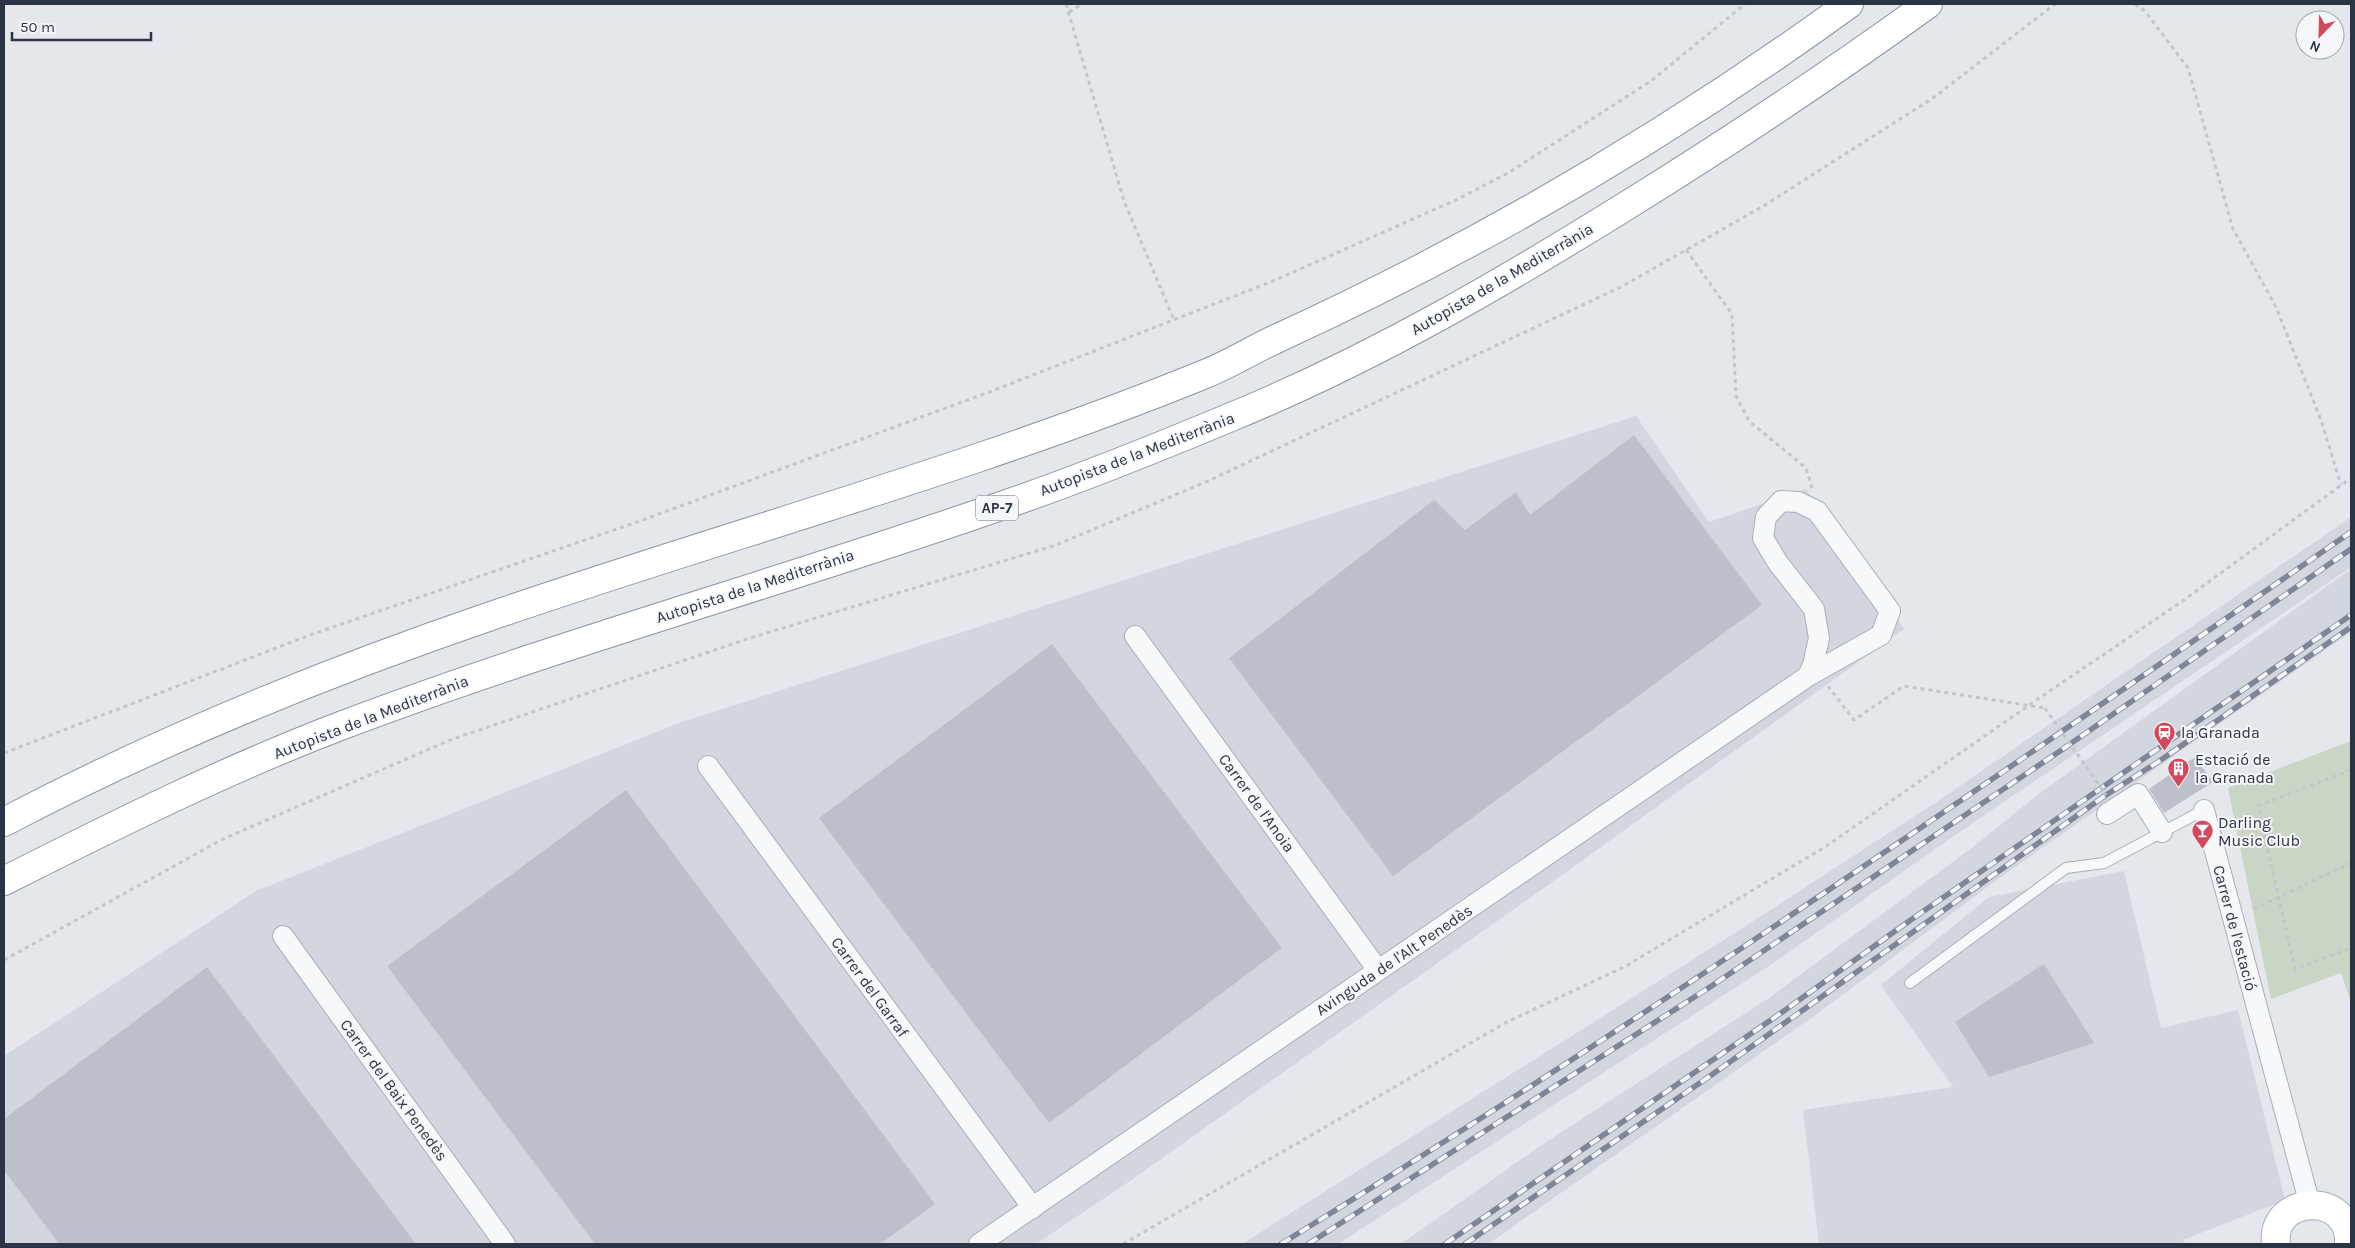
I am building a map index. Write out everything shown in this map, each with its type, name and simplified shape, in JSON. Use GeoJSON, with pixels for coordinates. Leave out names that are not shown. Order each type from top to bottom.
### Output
{"type":"FeatureCollection","features":[{"type":"Feature","properties":{"kind":"main road"},"geometry":{"type":"LineString","coordinates":[[4,822],[133,758],[221,719],[398,649],[564,592],[998,450],[1210,372],[1420,269],[1590,175],[1750,74],[1849,4]]}},
{"type":"Feature","properties":{"kind":"main road","name":"Autopista de la Mediterrània"},"geometry":{"type":"LineString","coordinates":[[4,881],[101,832],[219,777],[338,727],[460,682],[585,640],[995,509],[1168,443],[1317,379],[1403,337],[1546,256],[1838,69],[1928,4]]}},
{"type":"Feature","properties":{"kind":"main road"},"geometry":{"type":"LineString","coordinates":[[2276,1244],[2277,1229],[2282,1220],[2290,1212],[2310,1205],[2325,1207],[2338,1215],[2350,1236]]}},
{"type":"Feature","properties":{"kind":"street"},"geometry":{"type":"LineString","coordinates":[[1813,674],[1819,638],[1814,609],[1778,563],[1764,538],[1766,517],[1781,501],[1798,502],[1817,511]]}},
{"type":"Feature","properties":{"kind":"street","name":"Avinguda de l'Alt Penedès"},"geometry":{"type":"LineString","coordinates":[[980,1244],[1813,674],[1881,635],[1890,611],[1817,511]]}},
{"type":"Feature","properties":{"kind":"street","name":"Carrer de l'Anoia"},"geometry":{"type":"LineString","coordinates":[[1135,636],[1378,970]]}},
{"type":"Feature","properties":{"kind":"street","name":"Carrer del Garraf"},"geometry":{"type":"LineString","coordinates":[[708,766],[1033,1208]]}},
{"type":"Feature","properties":{"kind":"street"},"geometry":{"type":"LineString","coordinates":[[2107,805],[2138,794],[2162,832]]}},
{"type":"Feature","properties":{"kind":"street","name":"Carrer de l'estació"},"geometry":{"type":"LineString","coordinates":[[2204,810],[2310,1205]]}},
{"type":"Feature","properties":{"kind":"street","name":"Carrer del Baix Penedès"},"geometry":{"type":"LineString","coordinates":[[284,936],[505,1244]]}},
{"type":"Feature","properties":{"kind":"lane","name":"Carrer de l'estació"},"geometry":{"type":"LineString","coordinates":[[1910,983],[2066,868],[2104,863],[2204,810]]}},
{"type":"Feature","properties":{"kind":"path"},"geometry":{"type":"LineString","coordinates":[[1066,4],[1124,201],[1174,320]]}},
{"type":"Feature","properties":{"kind":"path"},"geometry":{"type":"LineString","coordinates":[[1069,12],[1082,4]]}},
{"type":"Feature","properties":{"kind":"path"},"geometry":{"type":"LineString","coordinates":[[4,753],[310,635],[640,521],[992,390],[1274,281],[1456,200],[1508,173],[1651,81],[1745,4]]}},
{"type":"Feature","properties":{"kind":"path"},"geometry":{"type":"LineString","coordinates":[[2135,4],[2145,11],[2188,68],[2234,229],[2276,307],[2321,420],[2341,485]]}},
{"type":"Feature","properties":{"kind":"path"},"geometry":{"type":"LineString","coordinates":[[1686,250],[1732,314],[1736,396],[1749,421],[1806,468],[1817,511]]}},
{"type":"Feature","properties":{"kind":"path"},"geometry":{"type":"LineString","coordinates":[[1123,1244],[1507,1022],[1624,967],[1825,847],[2181,602],[2351,478]]}},
{"type":"Feature","properties":{"kind":"path"},"geometry":{"type":"LineString","coordinates":[[1813,674],[1854,720],[1904,686],[2045,708],[2107,805]]}},
{"type":"Feature","properties":{"kind":"path"},"geometry":{"type":"LineString","coordinates":[[2351,770],[2258,806],[2295,969],[2351,948]]}},
{"type":"Feature","properties":{"kind":"path"},"geometry":{"type":"LineString","coordinates":[[2254,909],[2351,863]]}},
{"type":"Feature","properties":{"kind":"shaded area"},"geometry":{"type":"Polygon","coordinates":[[[1636,416],[1709,522],[1806,489],[1904,629],[1562,875],[1127,1183],[1036,1244],[4,1244],[4,1056],[256,891],[682,722],[1636,416]]]}},
{"type":"Feature","properties":{"kind":"shaded area"},"geometry":{"type":"Polygon","coordinates":[[[2351,517],[2351,567],[1961,831],[1772,964],[1338,1244],[1242,1244],[1738,931],[1938,801],[2351,517]]]}},
{"type":"Feature","properties":{"kind":"shaded area"},"geometry":{"type":"Polygon","coordinates":[[[2351,569],[2351,632],[2005,874],[1814,1016],[1488,1244],[1401,1244],[1543,1144],[1769,998],[1973,847],[2040,793],[2351,569]]]}},
{"type":"Feature","properties":{"kind":"shaded area"},"geometry":{"type":"Polygon","coordinates":[[[2124,871],[2161,1028],[2238,1010],[2285,1200],[2183,1240],[2185,1244],[1819,1244],[1803,1110],[1953,1087],[1881,985],[1989,897],[2124,871]]]}},
{"type":"Feature","properties":{"kind":"green space"},"geometry":{"type":"Polygon","coordinates":[[[2351,741],[2351,1002],[2341,973],[2271,999],[2228,788],[2351,741]]]}},
{"type":"Feature","properties":{"kind":"building"},"geometry":{"type":"Polygon","coordinates":[[[1634,435],[1762,605],[1393,876],[1229,658],[1434,500],[1465,530],[1516,492],[1530,515],[1634,435]]]}},
{"type":"Feature","properties":{"kind":"building"},"geometry":{"type":"Polygon","coordinates":[[[1052,644],[1282,948],[1049,1123],[819,818],[1052,644]]]}},
{"type":"Feature","properties":{"kind":"building","name":"Estació de la Granada"},"geometry":{"type":"Polygon","coordinates":[[[2195,757],[2213,782],[2164,813],[2149,789],[2195,757]]]}},
{"type":"Feature","properties":{"kind":"building"},"geometry":{"type":"Polygon","coordinates":[[[626,790],[935,1204],[880,1244],[595,1244],[387,966],[626,790]]]}},
{"type":"Feature","properties":{"kind":"building"},"geometry":{"type":"Polygon","coordinates":[[[2044,964],[2094,1043],[1989,1077],[1955,1022],[2044,964]]]}},
{"type":"Feature","properties":{"kind":"building"},"geometry":{"type":"Polygon","coordinates":[[[207,967],[416,1244],[59,1244],[4,1170],[4,1119],[207,967]]]}},
{"type":"Feature","properties":{"kind":"railway"},"geometry":{"type":"LineString","coordinates":[[1281,1244],[1553,1072],[1821,895],[2087,715],[2351,532]]}},
{"type":"Feature","properties":{"kind":"railway"},"geometry":{"type":"LineString","coordinates":[[1308,1244],[1707,989],[2060,751],[2351,549]]}},
{"type":"Feature","properties":{"kind":"railway"},"geometry":{"type":"LineString","coordinates":[[1445,1244],[1781,1013],[1905,924],[2351,615]]}},
{"type":"Feature","properties":{"kind":"railway"},"geometry":{"type":"LineString","coordinates":[[1465,1244],[1710,1076],[2106,795],[2158,762],[2351,627]]}},
{"type":"Feature","properties":{"kind":"place","name":"la Granada"},"geometry":{"type":"Point","coordinates":[2165,751]}},
{"type":"Feature","properties":{"kind":"place","name":"Estació de la Granada"},"geometry":{"type":"Point","coordinates":[2179,787]}},
{"type":"Feature","properties":{"kind":"place","name":"Darling Music Club"},"geometry":{"type":"Point","coordinates":[2202,850]}}]}
